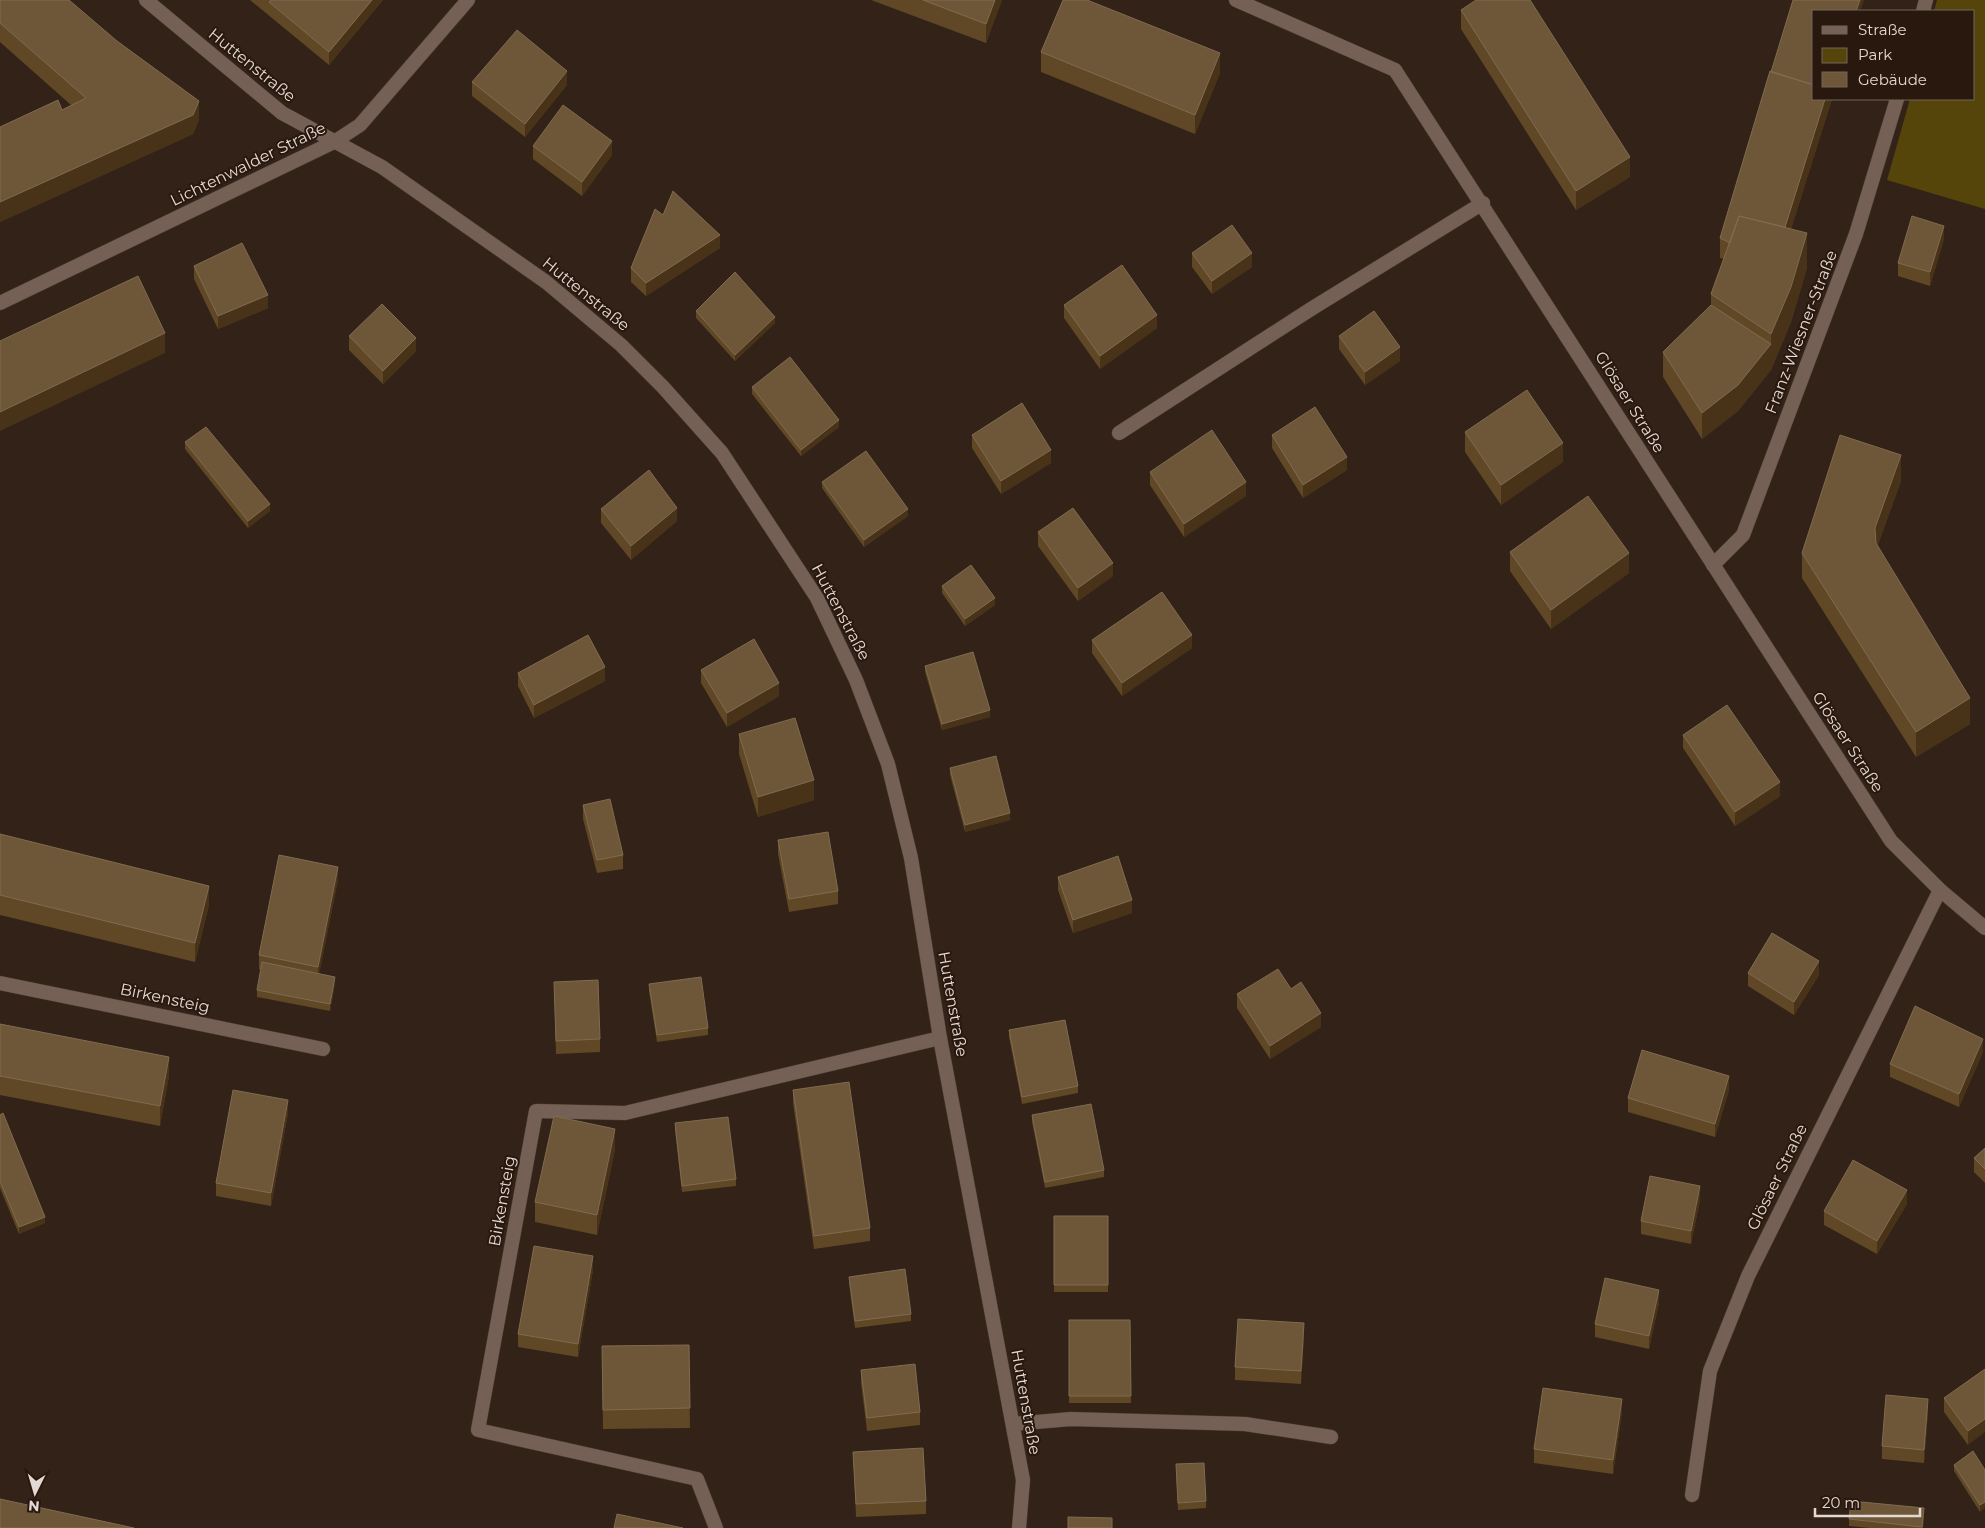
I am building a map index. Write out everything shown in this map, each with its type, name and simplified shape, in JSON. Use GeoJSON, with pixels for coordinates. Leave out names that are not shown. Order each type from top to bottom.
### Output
{"type":"FeatureCollection","features":[{"type":"Feature","properties":{"kind":"street","name":"Huttenstraße"},"geometry":{"type":"LineString","coordinates":[[146,0],[282,113],[382,166],[546,282],[621,345],[663,387],[722,453],[817,598],[856,680],[888,764],[911,858],[940,1038],[1023,1480],[1018,1528]]}},
{"type":"Feature","properties":{"kind":"street","name":"Lichtenwalder Straße"},"geometry":{"type":"LineString","coordinates":[[0,303],[334,142],[360,125],[468,0]]}},
{"type":"Feature","properties":{"kind":"street","name":"Glösaer Straße"},"geometry":{"type":"LineString","coordinates":[[1236,0],[1395,70],[1483,203],[1891,841],[1940,890],[1985,928]]}},
{"type":"Feature","properties":{"kind":"street","name":"Franz-Wiesner-Straße"},"geometry":{"type":"LineString","coordinates":[[1713,565],[1743,535],[1856,234],[1897,100]]}},
{"type":"Feature","properties":{"kind":"street"},"geometry":{"type":"LineString","coordinates":[[1120,433],[1311,309],[1483,203]]}},
{"type":"Feature","properties":{"kind":"street","name":"Glösaer Straße"},"geometry":{"type":"LineString","coordinates":[[1692,1495],[1710,1372],[1748,1276],[1940,890]]}},
{"type":"Feature","properties":{"kind":"street","name":"Birkensteig"},"geometry":{"type":"LineString","coordinates":[[0,983],[323,1049]]}},
{"type":"Feature","properties":{"kind":"street","name":"Birkensteig"},"geometry":{"type":"LineString","coordinates":[[716,1528],[697,1479],[478,1430],[536,1111],[624,1113],[940,1038]]}},
{"type":"Feature","properties":{"kind":"street"},"geometry":{"type":"LineString","coordinates":[[1013,1424],[1071,1419],[1245,1424],[1331,1437]]}},
{"type":"Feature","properties":{"kind":"green space"},"geometry":{"type":"Polygon","coordinates":[[[1937,0],[1985,0],[1985,209],[1887,180],[1910,100],[1975,100],[1975,10],[1934,10],[1937,0]]]}},
{"type":"Feature","properties":{"kind":"building"},"geometry":{"type":"Polygon","coordinates":[[[0,0],[69,0],[117,41],[199,101],[193,115],[0,202],[0,127],[58,100],[62,110],[86,98],[0,23],[0,0]]]}},
{"type":"Feature","properties":{"kind":"building"},"geometry":{"type":"Polygon","coordinates":[[[271,0],[372,0],[329,52],[269,2],[271,0]]]}},
{"type":"Feature","properties":{"kind":"building"},"geometry":{"type":"Polygon","coordinates":[[[923,0],[995,0],[986,24],[923,0]]]}},
{"type":"Feature","properties":{"kind":"building"},"geometry":{"type":"Polygon","coordinates":[[[1063,0],[1087,0],[1220,53],[1195,115],[1041,52],[1063,0]]]}},
{"type":"Feature","properties":{"kind":"building"},"geometry":{"type":"Polygon","coordinates":[[[1476,0],[1530,0],[1630,157],[1576,191],[1461,10],[1476,0]]]}},
{"type":"Feature","properties":{"kind":"building"},"geometry":{"type":"Polygon","coordinates":[[[1793,0],[1860,0],[1856,10],[1812,10],[1812,84],[1771,72],[1793,0]]]}},
{"type":"Feature","properties":{"kind":"building"},"geometry":{"type":"Polygon","coordinates":[[[517,30],[567,71],[525,124],[472,82],[517,30]]]}},
{"type":"Feature","properties":{"kind":"building"},"geometry":{"type":"Polygon","coordinates":[[[1770,71],[1812,84],[1812,100],[1825,100],[1785,227],[1739,216],[1730,243],[1720,238],[1770,71]]]}},
{"type":"Feature","properties":{"kind":"building"},"geometry":{"type":"Polygon","coordinates":[[[563,105],[612,141],[582,182],[533,146],[563,105]]]}},
{"type":"Feature","properties":{"kind":"building"},"geometry":{"type":"Polygon","coordinates":[[[673,191],[720,235],[646,283],[631,268],[655,209],[663,215],[673,191]]]}},
{"type":"Feature","properties":{"kind":"building"},"geometry":{"type":"Polygon","coordinates":[[[1739,216],[1807,233],[1791,287],[1771,334],[1711,294],[1739,216]]]}},
{"type":"Feature","properties":{"kind":"building"},"geometry":{"type":"Polygon","coordinates":[[[1912,216],[1944,226],[1930,272],[1898,263],[1912,216]]]}},
{"type":"Feature","properties":{"kind":"building"},"geometry":{"type":"Polygon","coordinates":[[[1232,225],[1252,253],[1212,281],[1192,253],[1232,225]]]}},
{"type":"Feature","properties":{"kind":"building"},"geometry":{"type":"Polygon","coordinates":[[[242,243],[268,295],[218,316],[194,266],[242,243]]]}},
{"type":"Feature","properties":{"kind":"building"},"geometry":{"type":"Polygon","coordinates":[[[1122,265],[1157,315],[1100,356],[1064,305],[1122,265]]]}},
{"type":"Feature","properties":{"kind":"building"},"geometry":{"type":"Polygon","coordinates":[[[735,272],[775,317],[735,355],[696,311],[735,272]]]}},
{"type":"Feature","properties":{"kind":"building"},"geometry":{"type":"Polygon","coordinates":[[[138,276],[165,333],[0,412],[0,341],[138,276]]]}},
{"type":"Feature","properties":{"kind":"building"},"geometry":{"type":"Polygon","coordinates":[[[382,304],[416,338],[383,371],[349,336],[382,304]]]}},
{"type":"Feature","properties":{"kind":"building"},"geometry":{"type":"Polygon","coordinates":[[[1711,305],[1771,344],[1738,385],[1702,413],[1663,352],[1711,305]]]}},
{"type":"Feature","properties":{"kind":"building"},"geometry":{"type":"Polygon","coordinates":[[[1374,311],[1400,347],[1365,372],[1339,336],[1374,311]]]}},
{"type":"Feature","properties":{"kind":"building"},"geometry":{"type":"Polygon","coordinates":[[[790,357],[839,420],[801,450],[752,387],[790,357]]]}},
{"type":"Feature","properties":{"kind":"building"},"geometry":{"type":"Polygon","coordinates":[[[1527,390],[1563,443],[1501,485],[1465,432],[1527,390]]]}},
{"type":"Feature","properties":{"kind":"building"},"geometry":{"type":"Polygon","coordinates":[[[1022,403],[1051,450],[1001,481],[972,435],[1022,403]]]}},
{"type":"Feature","properties":{"kind":"building"},"geometry":{"type":"Polygon","coordinates":[[[1315,407],[1347,457],[1303,485],[1272,435],[1315,407]]]}},
{"type":"Feature","properties":{"kind":"building"},"geometry":{"type":"Polygon","coordinates":[[[206,427],[270,504],[248,521],[185,442],[206,427]]]}},
{"type":"Feature","properties":{"kind":"building"},"geometry":{"type":"Polygon","coordinates":[[[1212,430],[1246,482],[1184,524],[1150,472],[1212,430]]]}},
{"type":"Feature","properties":{"kind":"building"},"geometry":{"type":"Polygon","coordinates":[[[1840,435],[1901,455],[1875,528],[1876,543],[1970,698],[1916,732],[1802,553],[1840,435]]]}},
{"type":"Feature","properties":{"kind":"building"},"geometry":{"type":"Polygon","coordinates":[[[866,451],[908,509],[864,540],[822,482],[866,451]]]}},
{"type":"Feature","properties":{"kind":"building"},"geometry":{"type":"Polygon","coordinates":[[[649,470],[677,508],[631,546],[601,509],[649,470]]]}},
{"type":"Feature","properties":{"kind":"building"},"geometry":{"type":"Polygon","coordinates":[[[1588,496],[1629,553],[1551,610],[1510,552],[1588,496]]]}},
{"type":"Feature","properties":{"kind":"building"},"geometry":{"type":"Polygon","coordinates":[[[1073,508],[1113,563],[1078,588],[1038,532],[1073,508]]]}},
{"type":"Feature","properties":{"kind":"building"},"geometry":{"type":"Polygon","coordinates":[[[971,565],[995,598],[965,619],[942,586],[971,565]]]}},
{"type":"Feature","properties":{"kind":"building"},"geometry":{"type":"Polygon","coordinates":[[[1162,592],[1192,635],[1122,683],[1092,640],[1162,592]]]}},
{"type":"Feature","properties":{"kind":"building"},"geometry":{"type":"Polygon","coordinates":[[[588,635],[605,667],[534,705],[518,673],[588,635]]]}},
{"type":"Feature","properties":{"kind":"building"},"geometry":{"type":"Polygon","coordinates":[[[754,639],[779,683],[727,713],[701,670],[754,639]]]}},
{"type":"Feature","properties":{"kind":"building"},"geometry":{"type":"Polygon","coordinates":[[[973,652],[990,710],[942,724],[925,666],[973,652]]]}},
{"type":"Feature","properties":{"kind":"building"},"geometry":{"type":"Polygon","coordinates":[[[1727,705],[1780,782],[1735,812],[1683,735],[1727,705]]]}},
{"type":"Feature","properties":{"kind":"building"},"geometry":{"type":"Polygon","coordinates":[[[795,718],[814,780],[758,797],[739,734],[795,718]]]}},
{"type":"Feature","properties":{"kind":"building"},"geometry":{"type":"Polygon","coordinates":[[[996,756],[1010,813],[965,825],[950,768],[996,756]]]}},
{"type":"Feature","properties":{"kind":"building"},"geometry":{"type":"Polygon","coordinates":[[[610,799],[623,855],[597,860],[583,805],[610,799]]]}},
{"type":"Feature","properties":{"kind":"building"},"geometry":{"type":"Polygon","coordinates":[[[828,832],[838,891],[789,899],[778,840],[828,832]]]}},
{"type":"Feature","properties":{"kind":"building"},"geometry":{"type":"Polygon","coordinates":[[[0,834],[209,886],[195,943],[0,895],[0,834]]]}},
{"type":"Feature","properties":{"kind":"building"},"geometry":{"type":"Polygon","coordinates":[[[279,855],[338,867],[318,967],[259,955],[279,855]]]}},
{"type":"Feature","properties":{"kind":"building"},"geometry":{"type":"Polygon","coordinates":[[[1118,856],[1132,900],[1073,920],[1058,877],[1118,856]]]}},
{"type":"Feature","properties":{"kind":"building"},"geometry":{"type":"Polygon","coordinates":[[[1772,933],[1819,961],[1794,1002],[1748,973],[1772,933]]]}},
{"type":"Feature","properties":{"kind":"building"},"geometry":{"type":"Polygon","coordinates":[[[262,962],[335,977],[330,1004],[257,990],[262,962]]]}},
{"type":"Feature","properties":{"kind":"building"},"geometry":{"type":"Polygon","coordinates":[[[1278,969],[1291,989],[1301,982],[1321,1013],[1270,1046],[1237,994],[1278,969]]]}},
{"type":"Feature","properties":{"kind":"building"},"geometry":{"type":"Polygon","coordinates":[[[701,977],[708,1028],[657,1035],[649,984],[701,977]]]}},
{"type":"Feature","properties":{"kind":"building"},"geometry":{"type":"Polygon","coordinates":[[[598,980],[600,1039],[556,1041],[554,982],[598,980]]]}},
{"type":"Feature","properties":{"kind":"building"},"geometry":{"type":"Polygon","coordinates":[[[1915,1006],[1983,1039],[1959,1094],[1890,1064],[1915,1006]]]}},
{"type":"Feature","properties":{"kind":"building"},"geometry":{"type":"Polygon","coordinates":[[[1065,1020],[1078,1086],[1022,1097],[1009,1030],[1065,1020]]]}},
{"type":"Feature","properties":{"kind":"building"},"geometry":{"type":"Polygon","coordinates":[[[0,1024],[169,1057],[160,1106],[0,1076],[0,1024]]]}},
{"type":"Feature","properties":{"kind":"building"},"geometry":{"type":"Polygon","coordinates":[[[1642,1050],[1729,1076],[1715,1124],[1628,1098],[1642,1050]]]}},
{"type":"Feature","properties":{"kind":"building"},"geometry":{"type":"Polygon","coordinates":[[[849,1082],[870,1228],[814,1236],[793,1090],[849,1082]]]}},
{"type":"Feature","properties":{"kind":"building"},"geometry":{"type":"Polygon","coordinates":[[[233,1090],[288,1100],[271,1193],[216,1183],[233,1090]]]}},
{"type":"Feature","properties":{"kind":"building"},"geometry":{"type":"Polygon","coordinates":[[[1091,1104],[1104,1170],[1045,1182],[1032,1115],[1091,1104]]]}},
{"type":"Feature","properties":{"kind":"building"},"geometry":{"type":"Polygon","coordinates":[[[3,1113],[45,1217],[19,1227],[0,1181],[0,1115],[3,1113]]]}},
{"type":"Feature","properties":{"kind":"building"},"geometry":{"type":"Polygon","coordinates":[[[554,1116],[615,1129],[597,1215],[535,1202],[554,1116]]]}},
{"type":"Feature","properties":{"kind":"building"},"geometry":{"type":"Polygon","coordinates":[[[728,1117],[736,1179],[682,1186],[675,1123],[728,1117]]]}},
{"type":"Feature","properties":{"kind":"building"},"geometry":{"type":"Polygon","coordinates":[[[1985,1148],[1985,1169],[1974,1158],[1985,1148]]]}},
{"type":"Feature","properties":{"kind":"building"},"geometry":{"type":"Polygon","coordinates":[[[1853,1160],[1907,1190],[1877,1241],[1824,1211],[1853,1160]]]}},
{"type":"Feature","properties":{"kind":"building"},"geometry":{"type":"Polygon","coordinates":[[[1650,1176],[1700,1186],[1691,1231],[1641,1221],[1650,1176]]]}},
{"type":"Feature","properties":{"kind":"building"},"geometry":{"type":"Polygon","coordinates":[[[1054,1216],[1108,1216],[1108,1285],[1054,1285],[1054,1216]]]}},
{"type":"Feature","properties":{"kind":"building"},"geometry":{"type":"Polygon","coordinates":[[[534,1246],[593,1256],[578,1344],[518,1334],[534,1246]]]}},
{"type":"Feature","properties":{"kind":"building"},"geometry":{"type":"Polygon","coordinates":[[[905,1269],[911,1314],[855,1321],[849,1277],[905,1269]]]}},
{"type":"Feature","properties":{"kind":"building"},"geometry":{"type":"Polygon","coordinates":[[[1605,1278],[1659,1290],[1649,1336],[1595,1324],[1605,1278]]]}},
{"type":"Feature","properties":{"kind":"building"},"geometry":{"type":"Polygon","coordinates":[[[1238,1319],[1304,1323],[1301,1371],[1235,1367],[1238,1319]]]}},
{"type":"Feature","properties":{"kind":"building"},"geometry":{"type":"Polygon","coordinates":[[[1069,1320],[1130,1320],[1131,1396],[1069,1396],[1069,1320]]]}},
{"type":"Feature","properties":{"kind":"building"},"geometry":{"type":"Polygon","coordinates":[[[689,1345],[690,1408],[603,1410],[602,1346],[689,1345]]]}},
{"type":"Feature","properties":{"kind":"building"},"geometry":{"type":"Polygon","coordinates":[[[915,1364],[920,1412],[867,1418],[861,1370],[915,1364]]]}},
{"type":"Feature","properties":{"kind":"building"},"geometry":{"type":"Polygon","coordinates":[[[1985,1369],[1985,1419],[1968,1431],[1944,1398],[1985,1369]]]}},
{"type":"Feature","properties":{"kind":"building"},"geometry":{"type":"Polygon","coordinates":[[[1543,1388],[1622,1399],[1613,1460],[1534,1449],[1543,1388]]]}},
{"type":"Feature","properties":{"kind":"building"},"geometry":{"type":"Polygon","coordinates":[[[1886,1395],[1928,1399],[1924,1450],[1882,1446],[1886,1395]]]}},
{"type":"Feature","properties":{"kind":"building"},"geometry":{"type":"Polygon","coordinates":[[[923,1448],[926,1501],[856,1504],[853,1452],[923,1448]]]}},
{"type":"Feature","properties":{"kind":"building"},"geometry":{"type":"Polygon","coordinates":[[[1973,1451],[1985,1470],[1985,1502],[1980,1505],[1954,1465],[1973,1451]]]}},
{"type":"Feature","properties":{"kind":"building"},"geometry":{"type":"Polygon","coordinates":[[[1204,1463],[1206,1501],[1178,1503],[1176,1464],[1204,1463]]]}},
{"type":"Feature","properties":{"kind":"building"},"geometry":{"type":"Polygon","coordinates":[[[0,1499],[134,1528],[0,1528],[0,1499]]]}},
{"type":"Feature","properties":{"kind":"building"},"geometry":{"type":"Polygon","coordinates":[[[1851,1501],[1924,1508],[1922,1527],[1849,1519],[1851,1501]]]}},
{"type":"Feature","properties":{"kind":"building"},"geometry":{"type":"Polygon","coordinates":[[[617,1514],[683,1528],[614,1528],[617,1514]]]}},
{"type":"Feature","properties":{"kind":"building"},"geometry":{"type":"Polygon","coordinates":[[[1068,1517],[1112,1518],[1112,1528],[1068,1528],[1068,1517]]]}}]}
